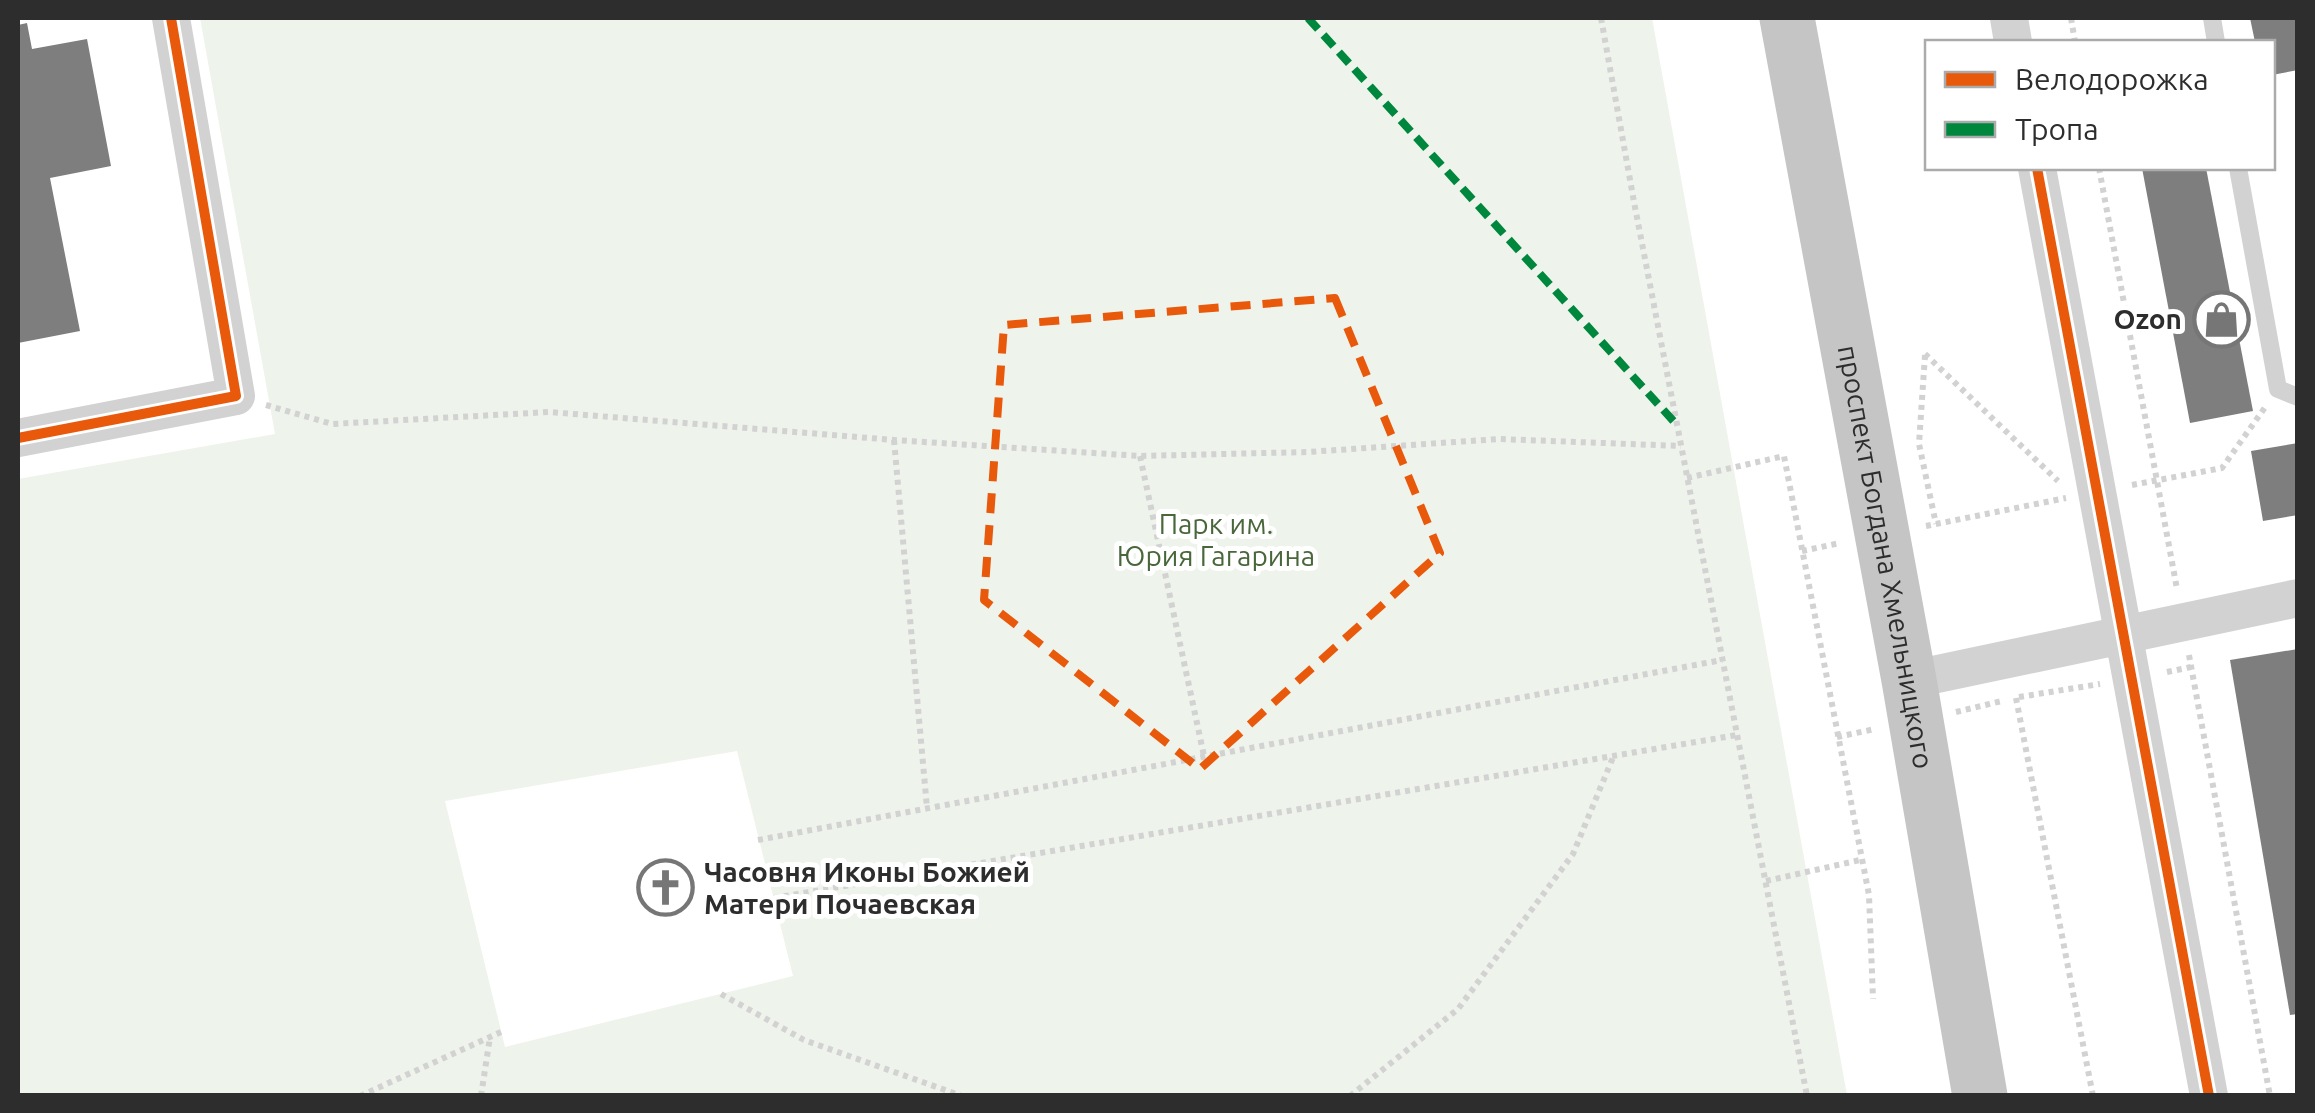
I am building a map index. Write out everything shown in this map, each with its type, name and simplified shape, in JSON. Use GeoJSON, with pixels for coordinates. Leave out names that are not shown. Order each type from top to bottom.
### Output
{"type":"FeatureCollection","features":[{"type":"Feature","properties":{"kind":"main road","name":"проспект Богдана Хмельницкого"},"geometry":{"type":"LineString","coordinates":[[1787,18],[1980,1096]]}},
{"type":"Feature","properties":{"kind":"street"},"geometry":{"type":"LineString","coordinates":[[18,438],[236,396],[171,18]]}},
{"type":"Feature","properties":{"kind":"street"},"geometry":{"type":"LineString","coordinates":[[2037,170],[2210,1096]]}},
{"type":"Feature","properties":{"kind":"street"},"geometry":{"type":"LineString","coordinates":[[1912,700],[2124,633],[2298,598]]}},
{"type":"Feature","properties":{"kind":"lane"},"geometry":{"type":"LineString","coordinates":[[2238,170],[2278,388],[2298,396]]}},
{"type":"Feature","properties":{"kind":"path"},"geometry":{"type":"LineString","coordinates":[[1602,18],[1807,1096]]}},
{"type":"Feature","properties":{"kind":"path"},"geometry":{"type":"LineString","coordinates":[[1802,551],[1882,535],[2074,496],[1925,354],[1919,444],[1936,524]]}},
{"type":"Feature","properties":{"kind":"path"},"geometry":{"type":"LineString","coordinates":[[2097,492],[2222,468],[2278,388]]}},
{"type":"Feature","properties":{"kind":"path"},"geometry":{"type":"LineString","coordinates":[[236,396],[332,424],[549,412],[1140,456],[1308,452],[1499,439],[1681,446]]}},
{"type":"Feature","properties":{"kind":"path"},"geometry":{"type":"LineString","coordinates":[[894,440],[927,808]]}},
{"type":"Feature","properties":{"kind":"path"},"geometry":{"type":"LineString","coordinates":[[1140,456],[1204,756]]}},
{"type":"Feature","properties":{"kind":"path"},"geometry":{"type":"LineString","coordinates":[[1687,478],[1784,456],[1869,895],[1873,999]]}},
{"type":"Feature","properties":{"kind":"path"},"geometry":{"type":"LineString","coordinates":[[758,840],[1722,660]]}},
{"type":"Feature","properties":{"kind":"path"},"geometry":{"type":"LineString","coordinates":[[1837,737],[1912,700],[2016,698],[2191,667]]}},
{"type":"Feature","properties":{"kind":"path"},"geometry":{"type":"LineString","coordinates":[[2016,698],[2093,1096]]}},
{"type":"Feature","properties":{"kind":"path"},"geometry":{"type":"LineString","coordinates":[[774,898],[1737,735]]}},
{"type":"Feature","properties":{"kind":"path"},"geometry":{"type":"LineString","coordinates":[[1350,1096],[1458,1009],[1573,854],[1614,755]]}},
{"type":"Feature","properties":{"kind":"path"},"geometry":{"type":"LineString","coordinates":[[1766,881],[1860,860]]}},
{"type":"Feature","properties":{"kind":"path"},"geometry":{"type":"LineString","coordinates":[[721,994],[804,1040],[962,1096]]}},
{"type":"Feature","properties":{"kind":"path"},"geometry":{"type":"LineString","coordinates":[[360,1096],[502,1032]]}},
{"type":"Feature","properties":{"kind":"path"},"geometry":{"type":"LineString","coordinates":[[481,1096],[490,1036]]}},
{"type":"Feature","properties":{"kind":"highlighted area"},"geometry":{"type":"Polygon","coordinates":[[[1335,298],[1440,553],[1200,769],[984,600],[1004,325],[1335,298]]]}},
{"type":"Feature","properties":{"kind":"green space","name":"Парк им. Юрия Гагарина"},"geometry":{"type":"Polygon","coordinates":[[[200,18],[1652,18],[1847,1095],[18,1095],[18,479],[275,434],[200,18]],[[737,751],[445,801],[505,1047],[793,976],[737,751]]]}},
{"type":"Feature","properties":{"kind":"building"},"geometry":{"type":"Polygon","coordinates":[[[2250,18],[2298,18],[2298,70],[2275,74],[2275,40],[2255,40],[2250,18]]]}},
{"type":"Feature","properties":{"kind":"building"},"geometry":{"type":"Polygon","coordinates":[[[27,23],[32,49],[87,39],[111,166],[50,178],[80,331],[18,343],[18,25],[27,23]]]}},
{"type":"Feature","properties":{"kind":"building"},"geometry":{"type":"Polygon","coordinates":[[[2142,170],[2206,170],[2253,411],[2190,423],[2142,170]]]}},
{"type":"Feature","properties":{"kind":"building"},"geometry":{"type":"Polygon","coordinates":[[[2298,443],[2298,515],[2263,521],[2251,451],[2298,443]]]}},
{"type":"Feature","properties":{"kind":"building"},"geometry":{"type":"Polygon","coordinates":[[[2298,649],[2298,1014],[2290,1015],[2230,660],[2298,649]]]}},
{"type":"Feature","properties":{"kind":"building","name":"Часовня Иконы Божией Матери Почаевская"},"geometry":{"type":"Polygon","coordinates":[[[671,874],[678,895],[658,902],[651,881],[671,874]]]}},
{"type":"Feature","properties":{"kind":"marked path"},"geometry":{"type":"LineString","coordinates":[[1308,18],[1677,425]]}},
{"type":"Feature","properties":{"kind":"cycle path"},"geometry":{"type":"LineString","coordinates":[[18,438],[236,396],[171,18]]}},
{"type":"Feature","properties":{"kind":"cycle path"},"geometry":{"type":"LineString","coordinates":[[2037,170],[2209,1096]]}},
{"type":"Feature","properties":{"kind":"place","name":"Ozon"},"geometry":{"type":"Point","coordinates":[2221,319]}},
{"type":"Feature","properties":{"kind":"place","name":"Часовня Иконы Божией Матери Почаевская"},"geometry":{"type":"Point","coordinates":[665,888]}}]}
